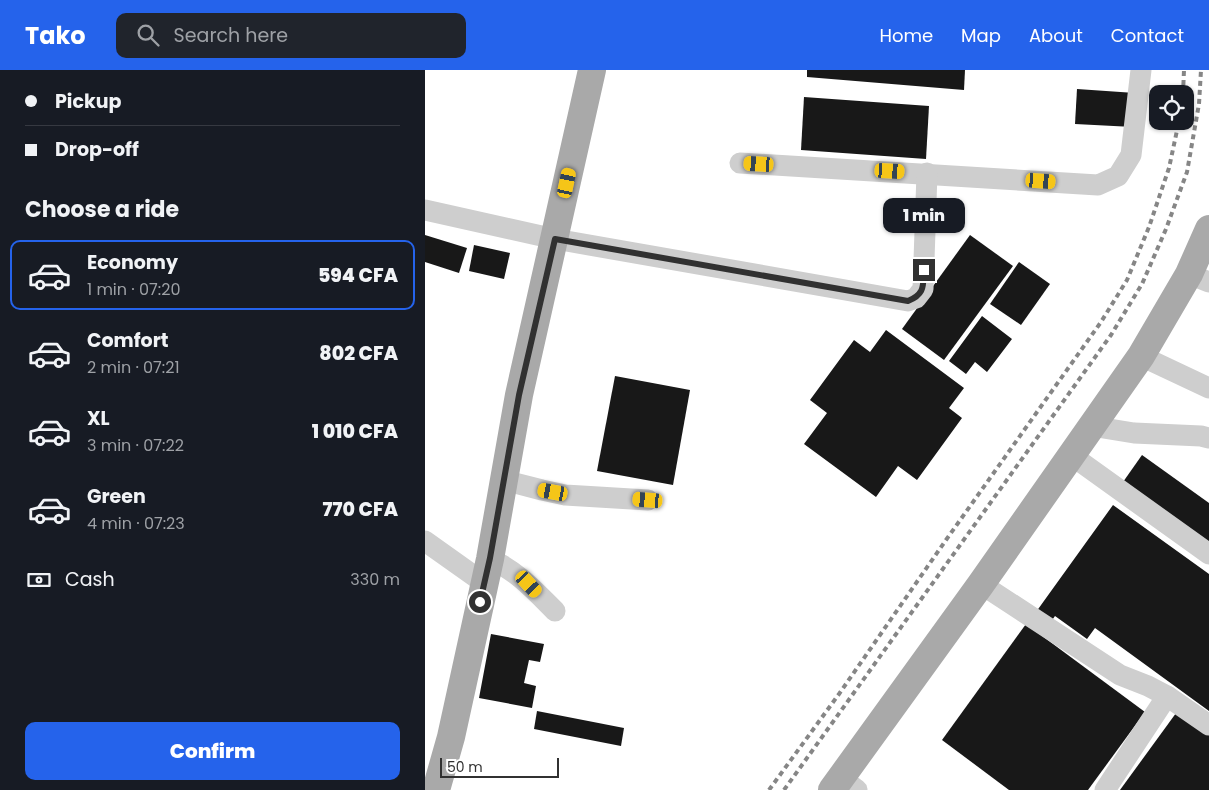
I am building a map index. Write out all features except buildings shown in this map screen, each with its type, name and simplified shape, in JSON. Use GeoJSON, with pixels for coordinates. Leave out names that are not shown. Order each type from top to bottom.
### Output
{"type":"FeatureCollection","features":[{"type":"Feature","properties":{"kind":"main road"},"geometry":{"type":"LineString","coordinates":[[436,790],[451,736],[487,571],[519,395],[592,70]]}},
{"type":"Feature","properties":{"kind":"main road"},"geometry":{"type":"LineString","coordinates":[[843,786],[1091,426],[1199,278],[1209,229]]}},
{"type":"Feature","properties":{"kind":"street"},"geometry":{"type":"LineString","coordinates":[[740,163],[1098,185],[1119,176],[1131,155],[1141,70]]}},
{"type":"Feature","properties":{"kind":"street"},"geometry":{"type":"LineString","coordinates":[[425,210],[555,239],[908,301],[916,298],[923,289],[927,173]]}},
{"type":"Feature","properties":{"kind":"street"},"geometry":{"type":"LineString","coordinates":[[1141,356],[1209,388]]}},
{"type":"Feature","properties":{"kind":"street"},"geometry":{"type":"LineString","coordinates":[[1091,426],[1134,433],[1209,438]]}},
{"type":"Feature","properties":{"kind":"street"},"geometry":{"type":"LineString","coordinates":[[1071,455],[1209,554]]}},
{"type":"Feature","properties":{"kind":"street"},"geometry":{"type":"LineString","coordinates":[[503,480],[565,495],[648,500]]}},
{"type":"Feature","properties":{"kind":"street"},"geometry":{"type":"LineString","coordinates":[[425,541],[487,571],[501,564],[529,584],[555,611]]}},
{"type":"Feature","properties":{"kind":"street"},"geometry":{"type":"LineString","coordinates":[[981,584],[1120,675],[1167,696],[1209,725]]}},
{"type":"Feature","properties":{"kind":"street"},"geometry":{"type":"LineString","coordinates":[[1105,790],[1167,696]]}},
{"type":"Feature","properties":{"kind":"railway"},"geometry":{"type":"LineString","coordinates":[[1183,85],[1184,70]]}},
{"type":"Feature","properties":{"kind":"railway"},"geometry":{"type":"LineString","coordinates":[[784,790],[1111,335],[1142,284],[1166,229],[1187,172],[1199,104],[1201,70]]}},
{"type":"Feature","properties":{"kind":"railway"},"geometry":{"type":"LineString","coordinates":[[769,790],[839,694],[1101,322],[1127,280],[1149,227],[1169,168],[1177,130]]}},
{"type":"Feature","properties":{"kind":"route"},"geometry":{"type":"LineString","coordinates":[[480,602],[490,558],[519,395],[555,239],[908,301],[916,298],[923,289],[924,270]]}}]}
